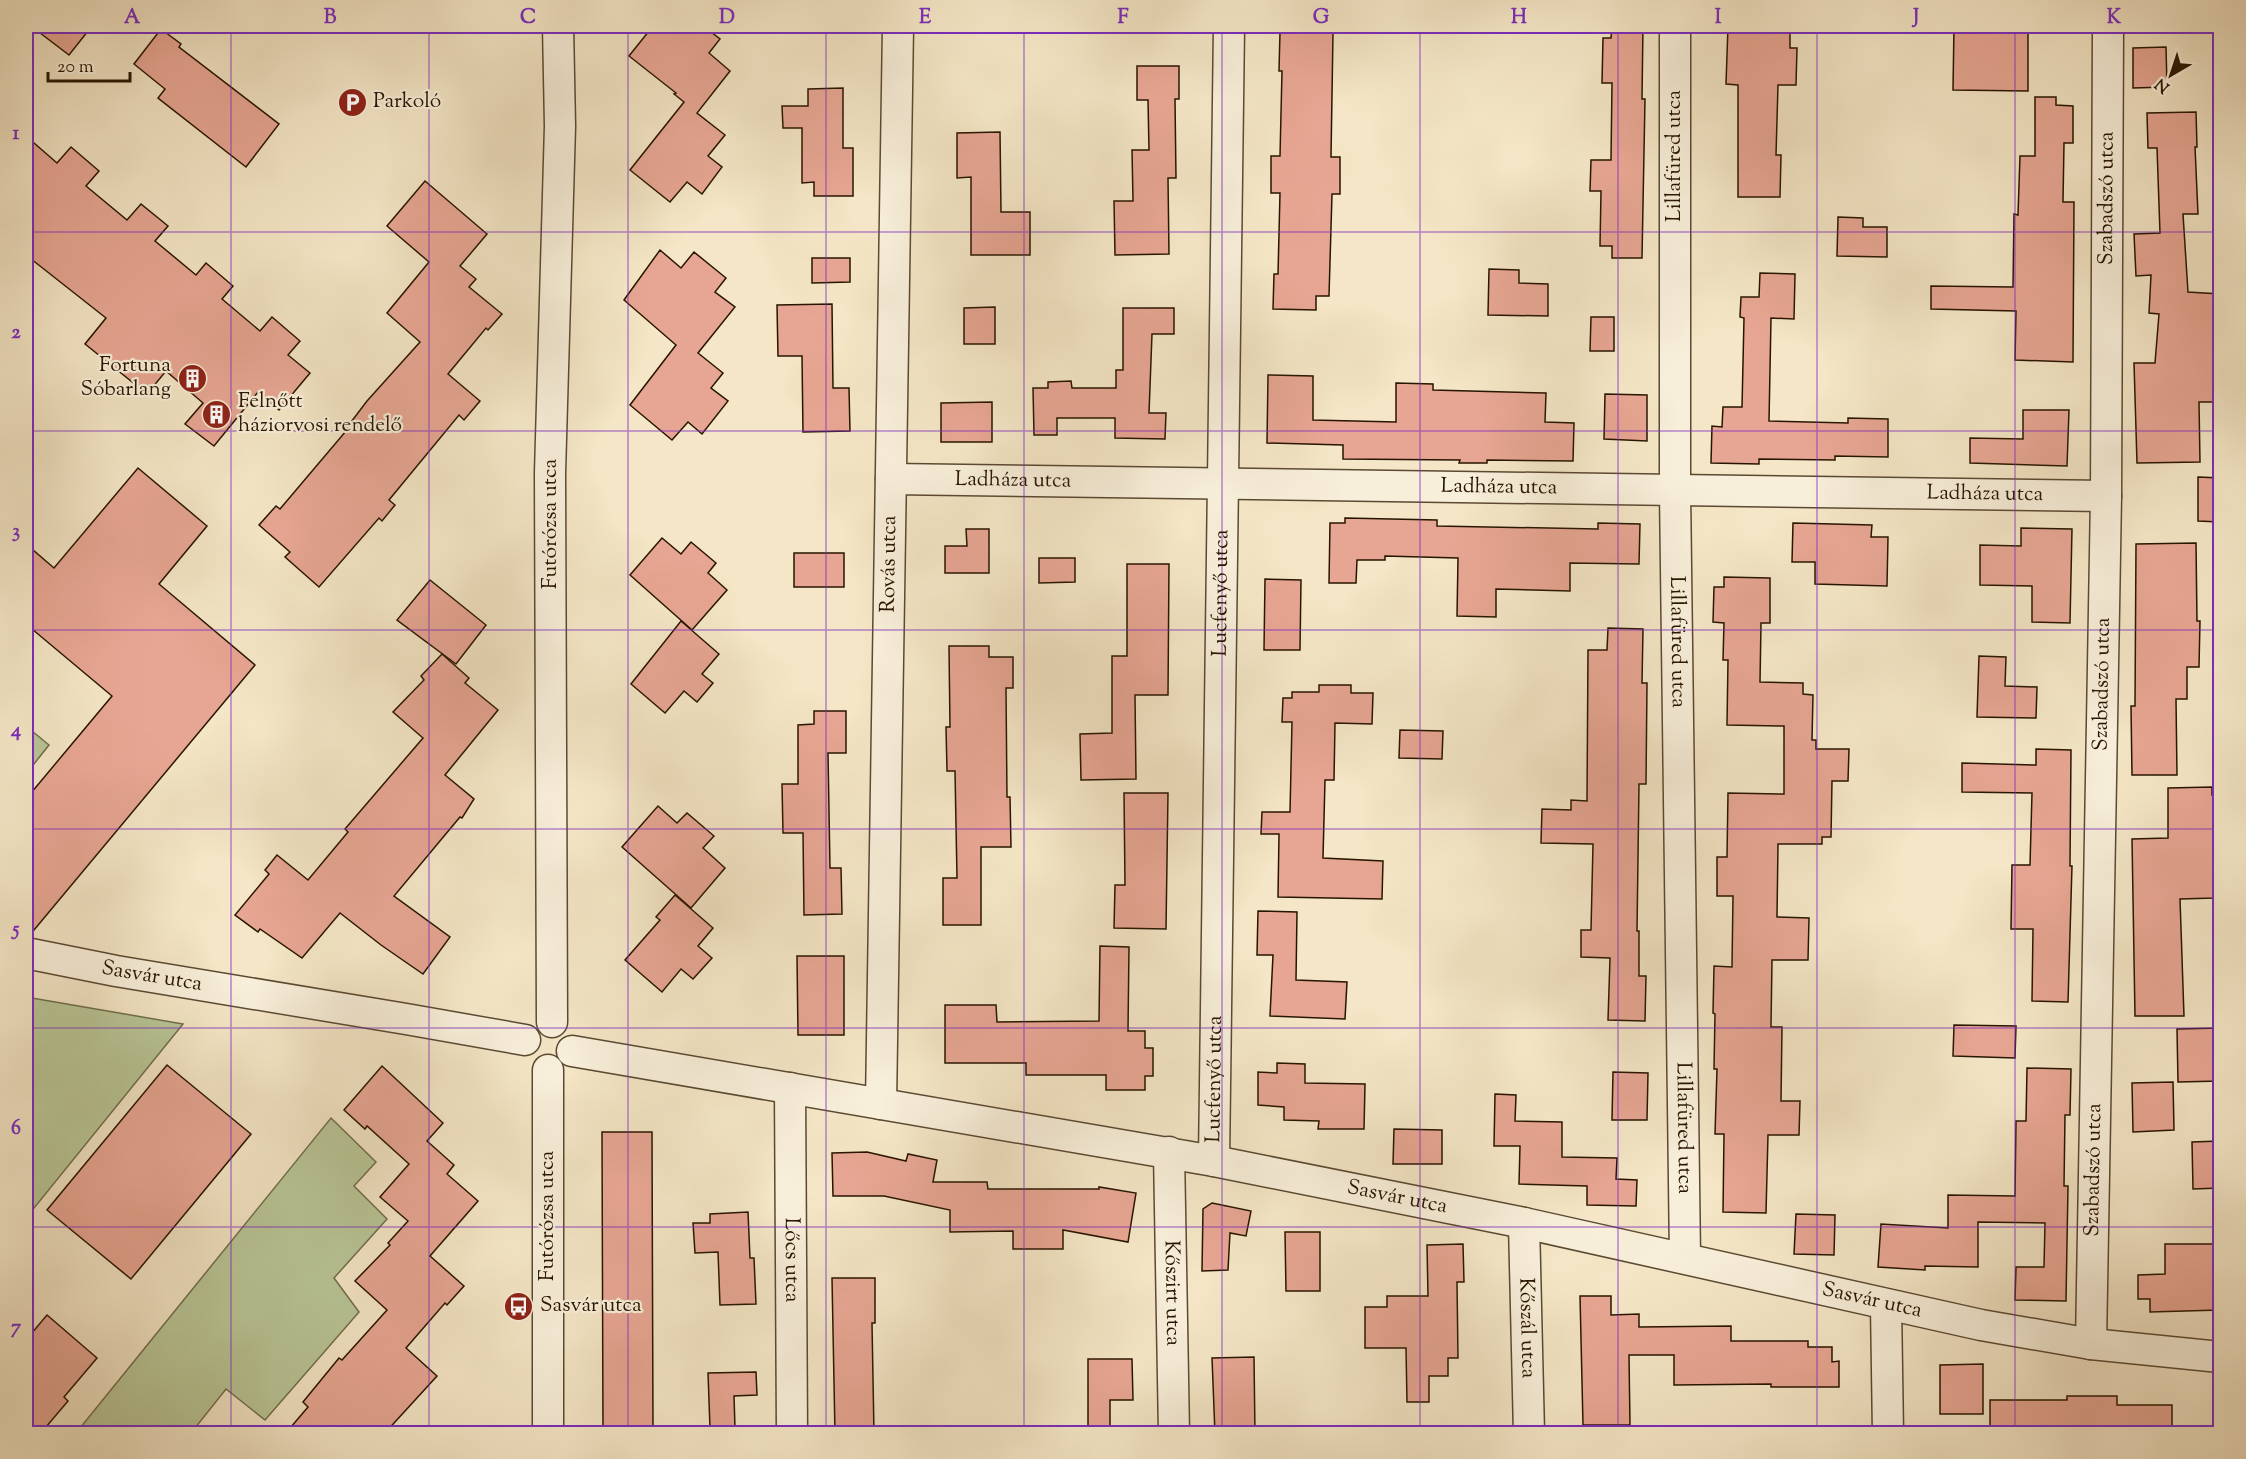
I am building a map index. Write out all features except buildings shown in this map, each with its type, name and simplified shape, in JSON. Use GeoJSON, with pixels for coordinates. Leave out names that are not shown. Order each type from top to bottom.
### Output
{"type":"FeatureCollection","features":[{"type":"Feature","properties":{"kind":"street","name":"Futórózsa utca"},"geometry":{"type":"LineString","coordinates":[[552,1022],[550,473],[560,126],[558,26]]}},
{"type":"Feature","properties":{"kind":"street","name":"Rovás utca"},"geometry":{"type":"LineString","coordinates":[[881,1104],[898,26]]}},
{"type":"Feature","properties":{"kind":"street","name":"Lucfenyő utca"},"geometry":{"type":"LineString","coordinates":[[1214,1161],[1229,26]]}},
{"type":"Feature","properties":{"kind":"street","name":"Lillafüred utca"},"geometry":{"type":"LineString","coordinates":[[1675,26],[1675,490],[1685,1258]]}},
{"type":"Feature","properties":{"kind":"street","name":"Szabadszó utca"},"geometry":{"type":"LineString","coordinates":[[2091,1344],[2106,496],[2108,26]]}},
{"type":"Feature","properties":{"kind":"street","name":"Ladháza utca"},"geometry":{"type":"LineString","coordinates":[[891,479],[2106,496]]}},
{"type":"Feature","properties":{"kind":"street","name":"Sasvár utca"},"geometry":{"type":"LineString","coordinates":[[26,953],[116,971],[525,1040]]}},
{"type":"Feature","properties":{"kind":"street"},"geometry":{"type":"LineString","coordinates":[[552,1022],[566,1029],[573,1043],[572,1051],[566,1062],[548,1070],[535,1065],[530,1060],[526,1054],[525,1040],[538,1024],[552,1022]]}},
{"type":"Feature","properties":{"kind":"street","name":"Sasvár utca"},"geometry":{"type":"LineString","coordinates":[[572,1051],[1169,1152],[1524,1223],[1981,1325],[2091,1344],[2220,1357]]}},
{"type":"Feature","properties":{"kind":"street","name":"Futórózsa utca"},"geometry":{"type":"LineString","coordinates":[[548,1070],[548,1434]]}},
{"type":"Feature","properties":{"kind":"street","name":"Lőcs utca"},"geometry":{"type":"LineString","coordinates":[[790,1088],[792,1434]]}},
{"type":"Feature","properties":{"kind":"street","name":"Kőszirt utca"},"geometry":{"type":"LineString","coordinates":[[1169,1152],[1174,1434]]}},
{"type":"Feature","properties":{"kind":"street","name":"Kőszál utca"},"geometry":{"type":"LineString","coordinates":[[1524,1223],[1529,1434]]}},
{"type":"Feature","properties":{"kind":"street"},"geometry":{"type":"LineString","coordinates":[[1886,1305],[1888,1434]]}},
{"type":"Feature","properties":{"kind":"green space"},"geometry":{"type":"Polygon","coordinates":[[[26,726],[49,745],[26,774],[26,726]]]}},
{"type":"Feature","properties":{"kind":"green space"},"geometry":{"type":"Polygon","coordinates":[[[26,997],[183,1024],[26,1218],[26,997]]]}},
{"type":"Feature","properties":{"kind":"green space"},"geometry":{"type":"Polygon","coordinates":[[[331,1118],[376,1162],[354,1186],[387,1219],[334,1278],[359,1312],[265,1420],[226,1389],[191,1433],[76,1433],[331,1118]]]}},
{"type":"Feature","properties":{"kind":"place","name":"Parkoló"},"geometry":{"type":"Point","coordinates":[352,102]}},
{"type":"Feature","properties":{"kind":"place","name":"Fortuna Sóbarlang"},"geometry":{"type":"Point","coordinates":[192,378]}},
{"type":"Feature","properties":{"kind":"place","name":"Felnőtt háziorvosi rendelő"},"geometry":{"type":"Point","coordinates":[217,414]}},
{"type":"Feature","properties":{"kind":"place","name":"Sasvár utca"},"geometry":{"type":"Point","coordinates":[519,1306]}}]}
